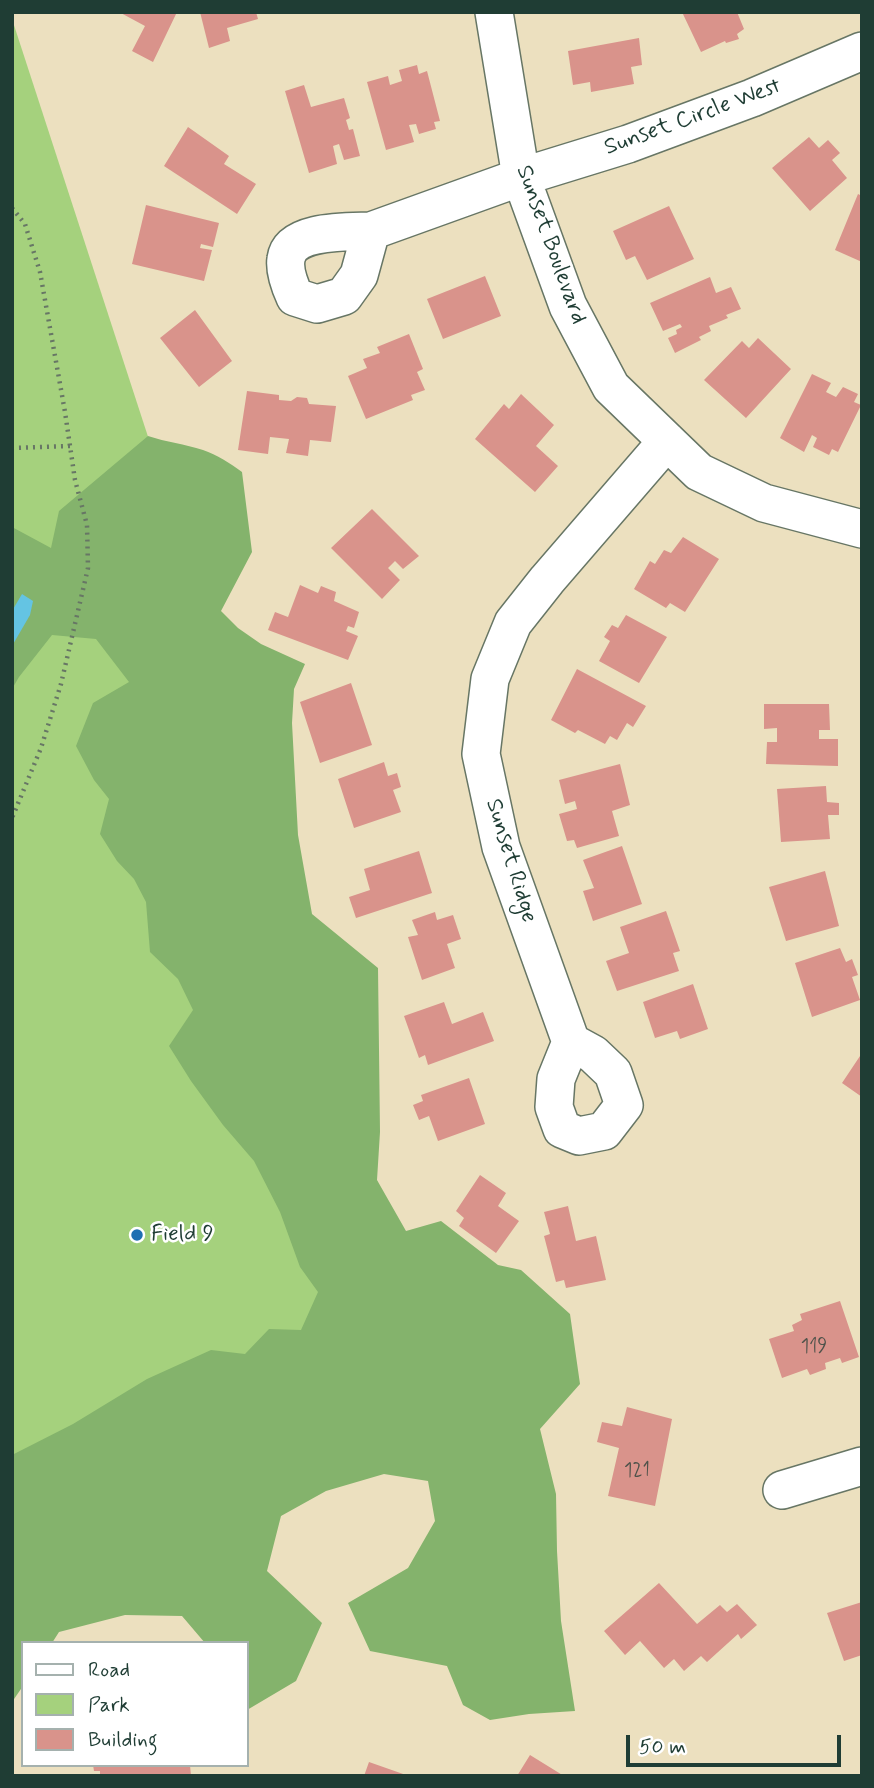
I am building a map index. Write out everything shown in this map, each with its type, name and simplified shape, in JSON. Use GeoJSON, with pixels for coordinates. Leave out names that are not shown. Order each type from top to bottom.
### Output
{"type":"FeatureCollection","features":[{"type":"Feature","properties":{"kind":"street","name":"Sunset Boulevard"},"geometry":{"type":"LineString","coordinates":[[494,12],[522,177],[568,306],[611,387],[699,472],[764,503],[862,529]]}},
{"type":"Feature","properties":{"kind":"street","name":"Sunset Circle West"},"geometry":{"type":"LineString","coordinates":[[371,231],[522,177],[641,140],[752,98],[862,51]]}},
{"type":"Feature","properties":{"kind":"street","name":"Sunset Ridge"},"geometry":{"type":"LineString","coordinates":[[571,1042],[501,847],[481,754],[490,680],[513,623],[667,441]]}},
{"type":"Feature","properties":{"kind":"street"},"geometry":{"type":"LineString","coordinates":[[782,1490],[862,1466]]}},
{"type":"Feature","properties":{"kind":"path"},"geometry":{"type":"LineString","coordinates":[[12,208],[25,224],[40,272],[75,480],[87,525],[88,568],[61,684],[41,748],[12,818]]}},
{"type":"Feature","properties":{"kind":"path"},"geometry":{"type":"LineString","coordinates":[[12,448],[70,446]]}},
{"type":"Feature","properties":{"kind":"green space"},"geometry":{"type":"Polygon","coordinates":[[[12,19],[167,495],[438,1380],[12,1525],[12,19]]]}},
{"type":"Feature","properties":{"kind":"green space"},"geometry":{"type":"Polygon","coordinates":[[[148,436],[203,450],[242,472],[252,552],[221,611],[238,628],[261,644],[305,664],[294,689],[292,723],[298,835],[312,914],[378,968],[380,1132],[377,1180],[406,1231],[441,1221],[498,1265],[521,1270],[570,1314],[580,1384],[540,1429],[556,1494],[561,1621],[575,1711],[490,1720],[463,1705],[447,1666],[370,1651],[348,1603],[408,1568],[435,1521],[428,1481],[384,1474],[326,1491],[281,1516],[267,1571],[322,1623],[296,1681],[248,1709],[248,1641],[203,1641],[182,1616],[125,1615],[59,1632],[53,1641],[21,1641],[21,1689],[12,1702],[12,1455],[73,1424],[147,1379],[211,1350],[245,1354],[269,1329],[301,1330],[318,1292],[300,1267],[280,1212],[254,1161],[223,1125],[169,1046],[193,1010],[178,979],[150,952],[146,902],[134,879],[117,861],[100,834],[109,799],[94,780],[76,746],[93,703],[129,682],[96,639],[52,635],[12,689],[12,527],[51,548],[59,511],[148,436]]]}},
{"type":"Feature","properties":{"kind":"water"},"geometry":{"type":"Polygon","coordinates":[[[22,594],[33,601],[30,615],[12,646],[12,611],[22,594]]]}},
{"type":"Feature","properties":{"kind":"building"},"geometry":{"type":"Polygon","coordinates":[[[119,12],[177,12],[153,62],[132,51],[145,26],[119,12]]]}},
{"type":"Feature","properties":{"kind":"building"},"geometry":{"type":"Polygon","coordinates":[[[200,12],[256,12],[258,19],[227,28],[230,41],[209,48],[200,12]]]}},
{"type":"Feature","properties":{"kind":"building"},"geometry":{"type":"Polygon","coordinates":[[[682,12],[737,12],[744,29],[737,34],[739,39],[726,43],[725,41],[701,52],[682,12]]]}},
{"type":"Feature","properties":{"kind":"building"},"geometry":{"type":"Polygon","coordinates":[[[639,38],[642,65],[631,67],[634,84],[591,92],[590,82],[573,85],[568,51],[639,38]]]}},
{"type":"Feature","properties":{"kind":"building"},"geometry":{"type":"Polygon","coordinates":[[[417,65],[419,74],[427,71],[440,121],[434,122],[436,129],[419,134],[416,124],[409,125],[414,142],[386,150],[367,82],[388,76],[390,85],[402,81],[399,70],[417,65]]]}},
{"type":"Feature","properties":{"kind":"building"},"geometry":{"type":"Polygon","coordinates":[[[304,85],[311,107],[344,98],[350,118],[346,120],[349,130],[353,129],[360,156],[344,160],[339,144],[333,146],[337,164],[309,173],[285,91],[304,85]]]}},
{"type":"Feature","properties":{"kind":"building"},"geometry":{"type":"Polygon","coordinates":[[[188,127],[229,156],[224,164],[256,184],[237,214],[164,166],[188,127]]]}},
{"type":"Feature","properties":{"kind":"building"},"geometry":{"type":"Polygon","coordinates":[[[809,137],[819,148],[828,140],[840,153],[832,160],[847,178],[810,211],[772,168],[809,137]]]}},
{"type":"Feature","properties":{"kind":"building"},"geometry":{"type":"Polygon","coordinates":[[[858,194],[862,196],[862,262],[835,250],[858,194]]]}},
{"type":"Feature","properties":{"kind":"building"},"geometry":{"type":"Polygon","coordinates":[[[146,205],[219,223],[213,247],[201,244],[200,248],[212,250],[204,281],[132,264],[146,205]]]}},
{"type":"Feature","properties":{"kind":"building"},"geometry":{"type":"Polygon","coordinates":[[[669,206],[694,259],[647,280],[635,256],[626,260],[613,231],[669,206]]]}},
{"type":"Feature","properties":{"kind":"building"},"geometry":{"type":"Polygon","coordinates":[[[485,276],[501,316],[443,339],[427,299],[485,276]]]}},
{"type":"Feature","properties":{"kind":"building"},"geometry":{"type":"Polygon","coordinates":[[[710,277],[716,293],[731,287],[741,309],[709,326],[711,331],[699,337],[701,340],[675,353],[668,338],[677,334],[676,330],[682,327],[680,324],[663,331],[650,303],[710,277]]]}},
{"type":"Feature","properties":{"kind":"building"},"geometry":{"type":"Polygon","coordinates":[[[195,310],[232,361],[199,387],[160,338],[195,310]]]}},
{"type":"Feature","properties":{"kind":"building"},"geometry":{"type":"Polygon","coordinates":[[[409,334],[423,369],[417,372],[425,390],[411,395],[413,400],[366,419],[348,376],[367,368],[363,359],[380,353],[377,347],[409,334]]]}},
{"type":"Feature","properties":{"kind":"building"},"geometry":{"type":"Polygon","coordinates":[[[758,338],[791,369],[746,418],[704,380],[742,341],[749,348],[758,338]]]}},
{"type":"Feature","properties":{"kind":"building"},"geometry":{"type":"Polygon","coordinates":[[[812,374],[831,383],[826,392],[836,397],[843,387],[858,394],[854,402],[861,405],[838,452],[832,449],[829,455],[813,447],[817,438],[812,435],[804,452],[780,438],[812,374]]]}},
{"type":"Feature","properties":{"kind":"building"},"geometry":{"type":"Polygon","coordinates":[[[247,391],[279,395],[279,400],[307,398],[309,404],[336,406],[331,442],[310,440],[308,456],[286,453],[289,439],[270,437],[268,454],[238,450],[247,391]]]}},
{"type":"Feature","properties":{"kind":"building"},"geometry":{"type":"Polygon","coordinates":[[[521,394],[554,425],[536,446],[558,466],[535,492],[475,439],[504,404],[509,409],[521,394]]]}},
{"type":"Feature","properties":{"kind":"building"},"geometry":{"type":"Polygon","coordinates":[[[372,509],[419,556],[403,569],[395,561],[388,568],[400,580],[382,599],[331,548],[372,509]]]}},
{"type":"Feature","properties":{"kind":"building"},"geometry":{"type":"Polygon","coordinates":[[[683,537],[719,559],[685,612],[670,603],[666,608],[634,589],[650,561],[655,564],[664,550],[671,553],[683,537]]]}},
{"type":"Feature","properties":{"kind":"building"},"geometry":{"type":"Polygon","coordinates":[[[300,585],[318,593],[321,586],[336,592],[334,601],[359,612],[354,628],[348,626],[346,631],[358,636],[348,660],[268,630],[275,612],[288,617],[300,585]]]}},
{"type":"Feature","properties":{"kind":"building"},"geometry":{"type":"Polygon","coordinates":[[[626,615],[667,637],[639,683],[599,661],[610,641],[604,637],[612,625],[618,628],[626,615]]]}},
{"type":"Feature","properties":{"kind":"building"},"geometry":{"type":"Polygon","coordinates":[[[577,669],[646,706],[633,727],[627,723],[617,740],[610,736],[605,744],[578,730],[575,733],[551,720],[577,669]]]}},
{"type":"Feature","properties":{"kind":"building"},"geometry":{"type":"Polygon","coordinates":[[[351,683],[372,745],[320,763],[300,702],[351,683]]]}},
{"type":"Feature","properties":{"kind":"building"},"geometry":{"type":"Polygon","coordinates":[[[764,704],[829,704],[830,730],[819,730],[819,739],[838,739],[838,766],[766,764],[767,742],[777,742],[777,728],[764,729],[764,704]]]}},
{"type":"Feature","properties":{"kind":"building"},"geometry":{"type":"Polygon","coordinates":[[[384,762],[388,776],[397,773],[401,787],[393,790],[401,812],[354,828],[338,779],[384,762]]]}},
{"type":"Feature","properties":{"kind":"building"},"geometry":{"type":"Polygon","coordinates":[[[620,764],[630,805],[612,811],[619,836],[577,848],[574,840],[567,841],[559,814],[577,809],[575,801],[565,804],[559,780],[620,764]]]}},
{"type":"Feature","properties":{"kind":"building"},"geometry":{"type":"Polygon","coordinates":[[[826,786],[827,802],[839,803],[839,815],[828,815],[830,839],[781,842],[777,789],[826,786]]]}},
{"type":"Feature","properties":{"kind":"building"},"geometry":{"type":"Polygon","coordinates":[[[622,846],[642,904],[593,921],[583,891],[594,888],[583,860],[622,846]]]}},
{"type":"Feature","properties":{"kind":"building"},"geometry":{"type":"Polygon","coordinates":[[[419,851],[432,893],[356,918],[349,897],[370,890],[364,869],[419,851]]]}},
{"type":"Feature","properties":{"kind":"building"},"geometry":{"type":"Polygon","coordinates":[[[825,871],[839,926],[786,941],[769,887],[825,871]]]}},
{"type":"Feature","properties":{"kind":"building"},"geometry":{"type":"Polygon","coordinates":[[[666,911],[680,951],[673,953],[679,971],[617,991],[606,961],[629,953],[620,927],[666,911]]]}},
{"type":"Feature","properties":{"kind":"building"},"geometry":{"type":"Polygon","coordinates":[[[435,912],[437,920],[453,915],[461,939],[447,944],[455,968],[422,980],[408,937],[418,935],[412,920],[435,912]]]}},
{"type":"Feature","properties":{"kind":"building"},"geometry":{"type":"Polygon","coordinates":[[[840,948],[846,962],[852,959],[858,975],[852,977],[860,1000],[812,1017],[795,963],[840,948]]]}},
{"type":"Feature","properties":{"kind":"building"},"geometry":{"type":"Polygon","coordinates":[[[693,984],[708,1029],[680,1039],[677,1031],[655,1038],[643,1002],[693,984]]]}},
{"type":"Feature","properties":{"kind":"building"},"geometry":{"type":"Polygon","coordinates":[[[444,1002],[452,1024],[483,1012],[494,1041],[428,1065],[425,1055],[419,1058],[404,1016],[444,1002]]]}},
{"type":"Feature","properties":{"kind":"building"},"geometry":{"type":"Polygon","coordinates":[[[862,1053],[862,1097],[842,1083],[862,1053]]]}},
{"type":"Feature","properties":{"kind":"building"},"geometry":{"type":"Polygon","coordinates":[[[469,1078],[485,1124],[438,1141],[429,1116],[419,1120],[413,1105],[423,1101],[421,1095],[469,1078]]]}},
{"type":"Feature","properties":{"kind":"building"},"geometry":{"type":"Polygon","coordinates":[[[480,1175],[506,1193],[498,1206],[519,1221],[496,1253],[459,1226],[464,1218],[456,1211],[480,1175]]]}},
{"type":"Feature","properties":{"kind":"building"},"geometry":{"type":"Polygon","coordinates":[[[568,1206],[576,1241],[596,1236],[606,1280],[566,1288],[564,1280],[556,1282],[544,1236],[550,1234],[544,1212],[568,1206]]]}},
{"type":"Feature","properties":{"kind":"building"},"geometry":{"type":"Polygon","coordinates":[[[840,1301],[859,1357],[842,1363],[840,1358],[825,1363],[826,1369],[810,1375],[807,1369],[782,1378],[769,1339],[794,1331],[792,1325],[802,1320],[800,1314],[840,1301]]]}},
{"type":"Feature","properties":{"kind":"building"},"geometry":{"type":"Polygon","coordinates":[[[627,1407],[672,1419],[655,1506],[608,1496],[619,1448],[597,1442],[602,1422],[622,1426],[627,1407]]]}},
{"type":"Feature","properties":{"kind":"building"},"geometry":{"type":"Polygon","coordinates":[[[659,1583],[697,1624],[720,1605],[727,1612],[737,1604],[757,1625],[741,1639],[738,1634],[707,1662],[701,1656],[684,1671],[674,1659],[664,1668],[640,1641],[625,1655],[604,1631],[659,1583]]]}},
{"type":"Feature","properties":{"kind":"building"},"geometry":{"type":"Polygon","coordinates":[[[862,1602],[862,1655],[844,1661],[827,1613],[862,1602]]]}},
{"type":"Feature","properties":{"kind":"building"},"geometry":{"type":"Polygon","coordinates":[[[530,1755],[564,1776],[517,1776],[530,1755]]]}},
{"type":"Feature","properties":{"kind":"building"},"geometry":{"type":"Polygon","coordinates":[[[369,1762],[406,1775],[406,1776],[364,1776],[369,1762]]]}},
{"type":"Feature","properties":{"kind":"building"},"geometry":{"type":"Polygon","coordinates":[[[93,1767],[190,1767],[191,1776],[100,1776],[100,1771],[94,1771],[93,1767]]]}},
{"type":"Feature","properties":{"kind":"place","name":"Field 9"},"geometry":{"type":"Point","coordinates":[137,1235]}}]}
